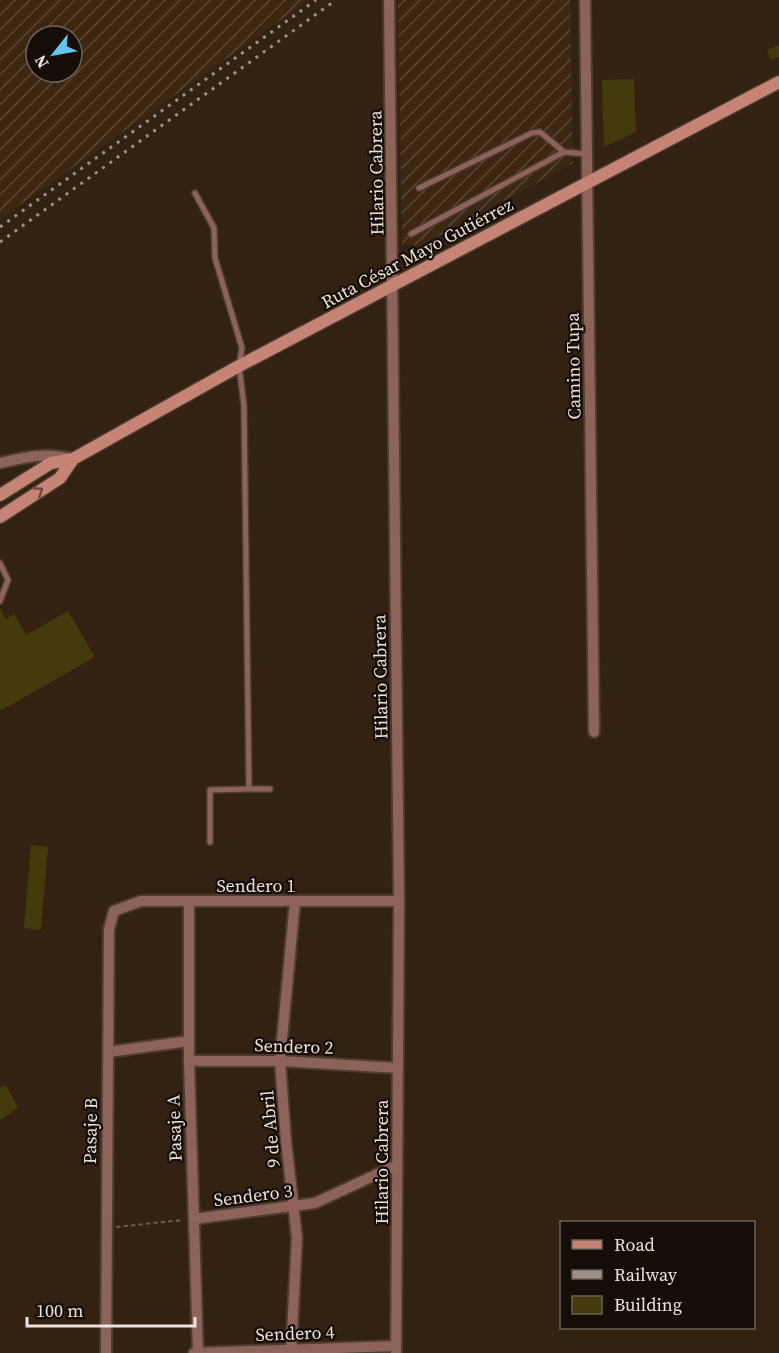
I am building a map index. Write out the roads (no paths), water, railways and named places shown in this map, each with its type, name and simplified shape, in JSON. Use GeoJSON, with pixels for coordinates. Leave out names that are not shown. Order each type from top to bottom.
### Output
{"type":"FeatureCollection","features":[{"type":"Feature","properties":{"kind":"main road","name":"Ruta César Mayo Gutiérrez"},"geometry":{"type":"LineString","coordinates":[[0,495],[51,463],[73,459],[238,366],[779,82]]}},
{"type":"Feature","properties":{"kind":"main road","name":"Ruta César Mayo Gutiérrez"},"geometry":{"type":"LineString","coordinates":[[0,516],[60,478],[73,459]]}},
{"type":"Feature","properties":{"kind":"street","name":"Hilario Cabrera"},"geometry":{"type":"LineString","coordinates":[[389,0],[394,286],[392,304],[399,901],[396,1350]]}},
{"type":"Feature","properties":{"kind":"street","name":"Camino Tupa"},"geometry":{"type":"LineString","coordinates":[[585,0],[594,732]]}},
{"type":"Feature","properties":{"kind":"street"},"geometry":{"type":"LineString","coordinates":[[0,463],[38,454],[53,454],[73,459]]}},
{"type":"Feature","properties":{"kind":"street","name":"Sendero 1"},"geometry":{"type":"LineString","coordinates":[[114,911],[126,904],[141,901],[399,901]]}},
{"type":"Feature","properties":{"kind":"street","name":"Pasaje A"},"geometry":{"type":"LineString","coordinates":[[189,901],[189,1060],[196,1353]]}},
{"type":"Feature","properties":{"kind":"street","name":"9 de Abril"},"geometry":{"type":"LineString","coordinates":[[292,1351],[297,1271],[295,1207],[286,1141],[280,1061],[295,901]]}},
{"type":"Feature","properties":{"kind":"street","name":"Pasaje B"},"geometry":{"type":"LineString","coordinates":[[106,1353],[109,928],[114,911]]}},
{"type":"Feature","properties":{"kind":"street"},"geometry":{"type":"LineString","coordinates":[[108,1052],[189,1041]]}},
{"type":"Feature","properties":{"kind":"street","name":"Sendero 2"},"geometry":{"type":"LineString","coordinates":[[189,1060],[280,1061],[398,1068]]}},
{"type":"Feature","properties":{"kind":"street","name":"Sendero 3"},"geometry":{"type":"LineString","coordinates":[[194,1219],[315,1203],[397,1166]]}},
{"type":"Feature","properties":{"kind":"street","name":"Sendero 4"},"geometry":{"type":"LineString","coordinates":[[196,1353],[396,1350]]}},
{"type":"Feature","properties":{"kind":"lane"},"geometry":{"type":"LineString","coordinates":[[419,188],[532,133],[540,132],[564,152]]}},
{"type":"Feature","properties":{"kind":"lane"},"geometry":{"type":"LineString","coordinates":[[411,234],[564,152],[586,154]]}},
{"type":"Feature","properties":{"kind":"lane"},"geometry":{"type":"LineString","coordinates":[[195,193],[214,228],[215,258],[242,348],[238,366],[244,406],[249,789]]}},
{"type":"Feature","properties":{"kind":"lane"},"geometry":{"type":"LineString","coordinates":[[0,563],[8,580],[0,601]]}},
{"type":"Feature","properties":{"kind":"lane"},"geometry":{"type":"LineString","coordinates":[[210,842],[210,790],[270,789]]}},
{"type":"Feature","properties":{"kind":"railway"},"geometry":{"type":"LineString","coordinates":[[0,227],[316,0]]}},
{"type":"Feature","properties":{"kind":"railway"},"geometry":{"type":"LineString","coordinates":[[0,242],[336,0]]}}]}
